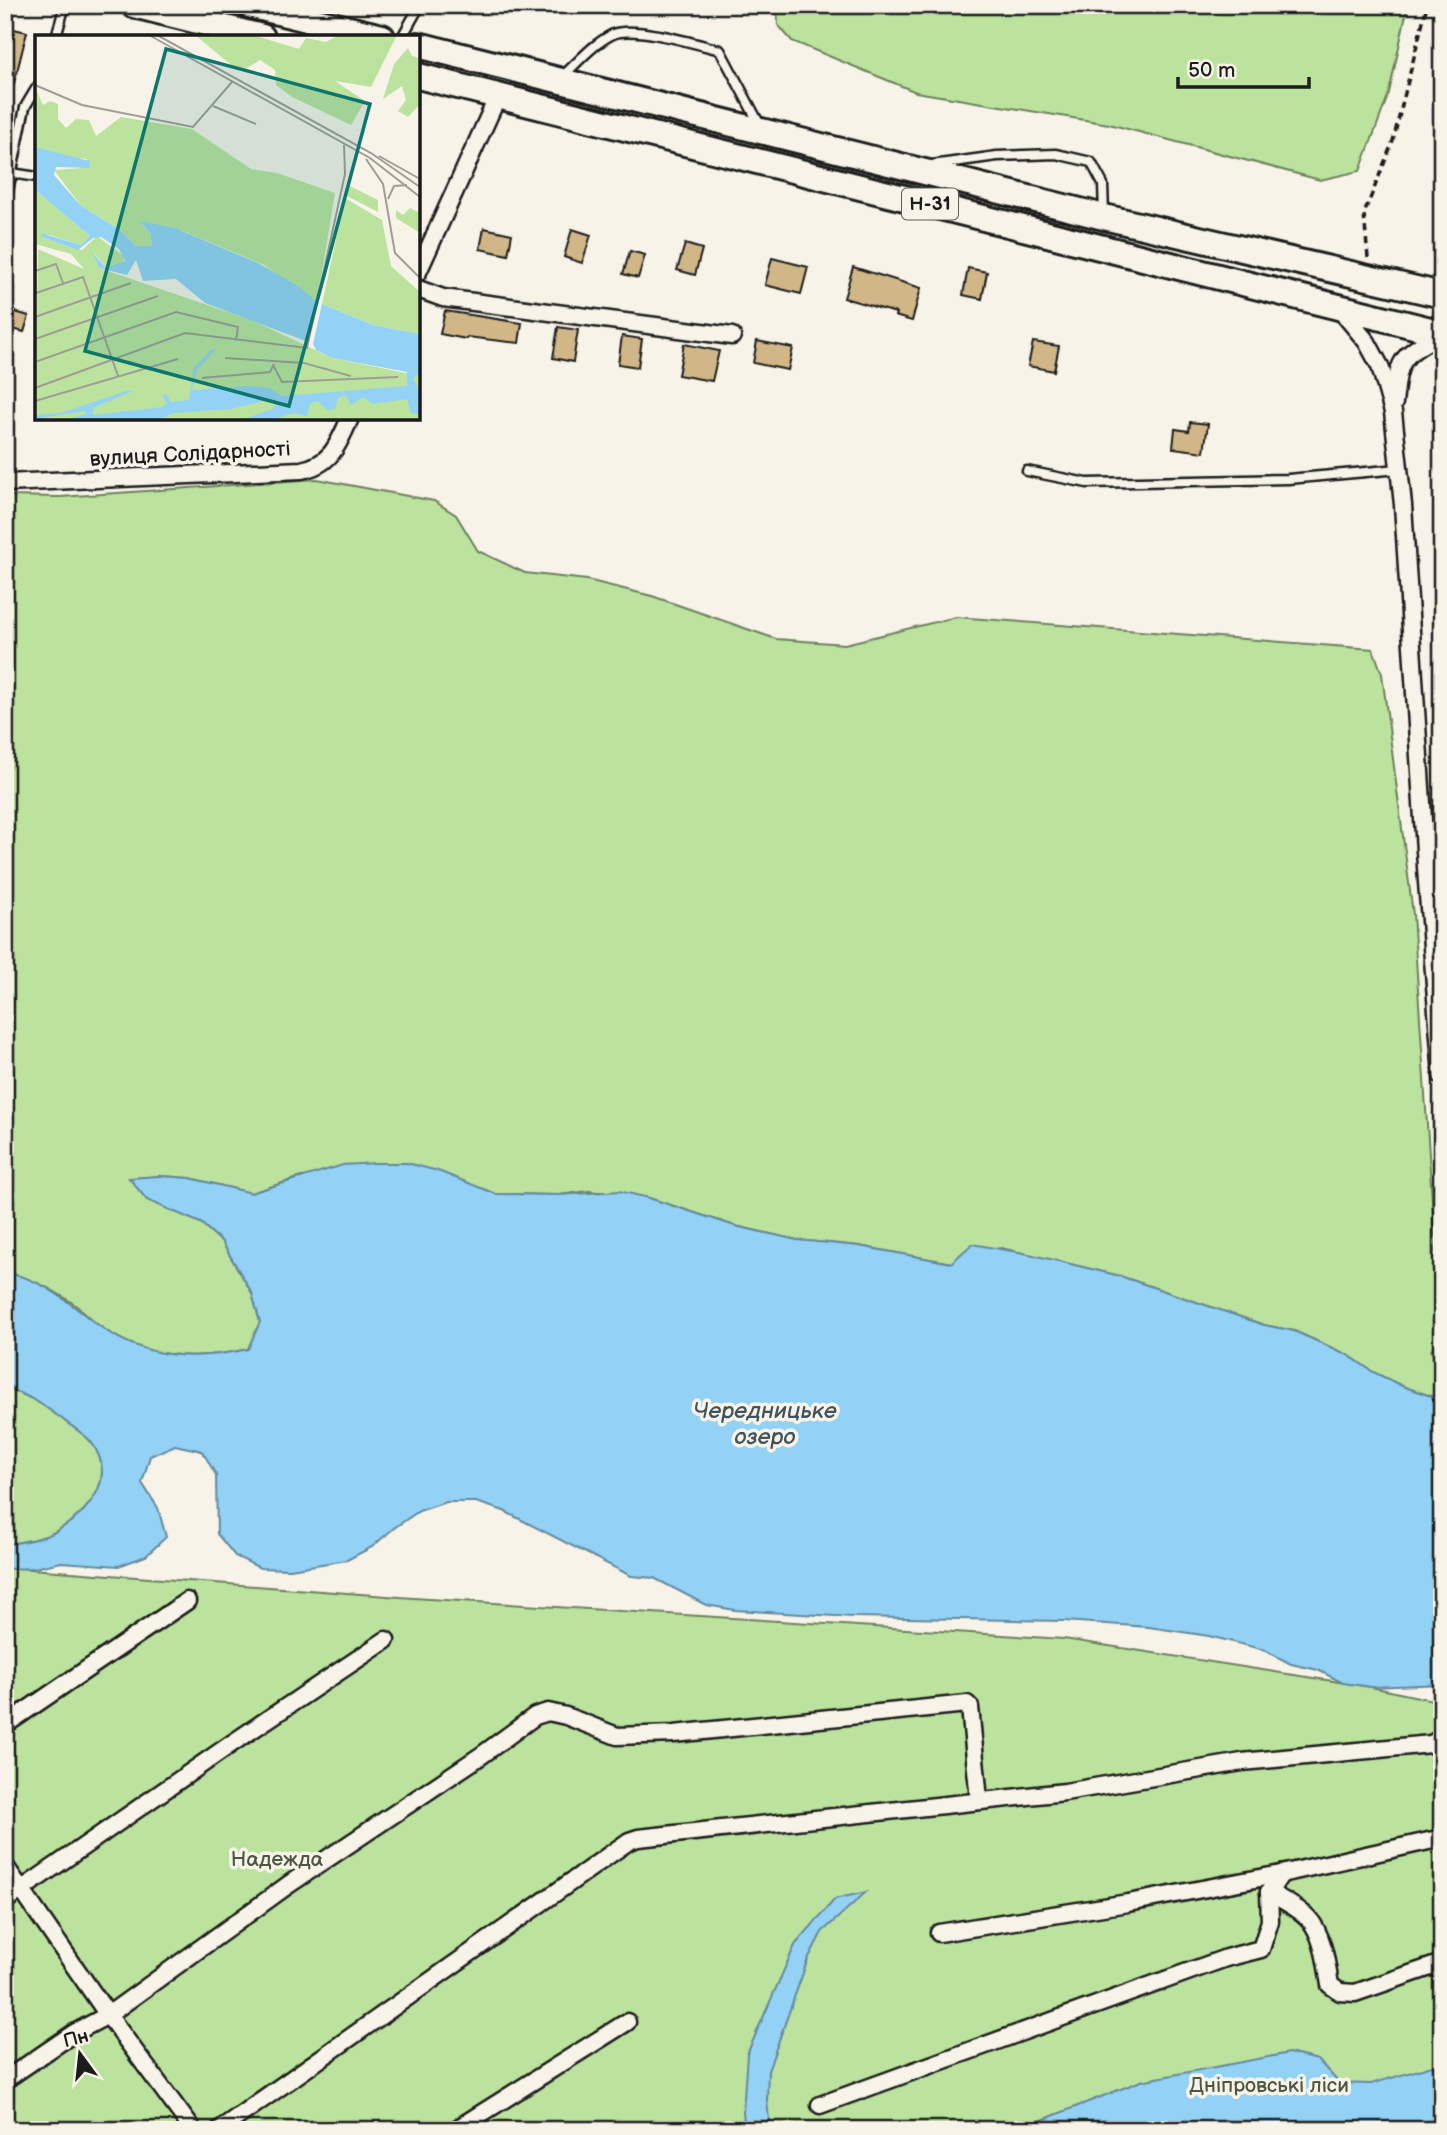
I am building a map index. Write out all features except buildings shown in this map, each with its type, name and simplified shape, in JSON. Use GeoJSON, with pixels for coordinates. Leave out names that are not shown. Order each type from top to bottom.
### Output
{"type":"FeatureCollection","features":[{"type":"Feature","properties":{"kind":"main road"},"geometry":{"type":"LineString","coordinates":[[134,5],[198,25],[251,35]]}},
{"type":"Feature","properties":{"kind":"main road"},"geometry":{"type":"LineString","coordinates":[[249,5],[374,35]]}},
{"type":"Feature","properties":{"kind":"main road","name":"Н-31"},"geometry":{"type":"LineString","coordinates":[[420,45],[1104,217],[1442,295]]}},
{"type":"Feature","properties":{"kind":"main road","name":"Н-31"},"geometry":{"type":"LineString","coordinates":[[420,76],[1412,325],[1440,336]]}},
{"type":"Feature","properties":{"kind":"street"},"geometry":{"type":"LineString","coordinates":[[420,268],[498,96]]}},
{"type":"Feature","properties":{"kind":"street"},"geometry":{"type":"LineString","coordinates":[[420,290],[443,298],[732,336]]}},
{"type":"Feature","properties":{"kind":"street"},"geometry":{"type":"LineString","coordinates":[[1338,307],[1367,342],[1380,366],[1393,412],[1442,1076]]}},
{"type":"Feature","properties":{"kind":"street"},"geometry":{"type":"LineString","coordinates":[[1393,412],[1398,368],[1409,351],[1440,336]]}},
{"type":"Feature","properties":{"kind":"street","name":"вулиця Солідарності"},"geometry":{"type":"LineString","coordinates":[[5,483],[316,468],[327,461],[349,420]]}},
{"type":"Feature","properties":{"kind":"street"},"geometry":{"type":"LineString","coordinates":[[5,1725],[187,1601]]}},
{"type":"Feature","properties":{"kind":"street"},"geometry":{"type":"LineString","coordinates":[[5,1901],[220,1751],[386,1640]]}},
{"type":"Feature","properties":{"kind":"street"},"geometry":{"type":"LineString","coordinates":[[5,2080],[74,2033],[108,2015],[288,1885],[536,1716],[548,1713],[566,1716],[617,1736],[674,1734],[967,1704],[970,1707],[979,1800]]}},
{"type":"Feature","properties":{"kind":"street"},"geometry":{"type":"LineString","coordinates":[[219,2130],[629,1841],[638,1838],[1065,1792],[1242,1762],[1432,1744],[1442,1738]]}},
{"type":"Feature","properties":{"kind":"street"},"geometry":{"type":"LineString","coordinates":[[939,1933],[1128,1903],[1280,1874],[1442,1838]]}},
{"type":"Feature","properties":{"kind":"street"},"geometry":{"type":"LineString","coordinates":[[5,1866],[108,2015],[193,2130]]}},
{"type":"Feature","properties":{"kind":"street"},"geometry":{"type":"LineString","coordinates":[[820,2105],[1226,1958],[1261,1949],[1270,1922],[1269,1892],[1280,1874]]}},
{"type":"Feature","properties":{"kind":"street"},"geometry":{"type":"LineString","coordinates":[[1269,1892],[1303,1914],[1314,1925],[1326,1960],[1330,1985],[1340,1993],[1355,1993],[1442,1964]]}},
{"type":"Feature","properties":{"kind":"street"},"geometry":{"type":"LineString","coordinates":[[455,2130],[627,2022]]}},
{"type":"Feature","properties":{"kind":"lane"},"geometry":{"type":"LineString","coordinates":[[57,35],[65,5]]}},
{"type":"Feature","properties":{"kind":"lane"},"geometry":{"type":"LineString","coordinates":[[403,35],[420,5]]}},
{"type":"Feature","properties":{"kind":"lane"},"geometry":{"type":"LineString","coordinates":[[560,79],[592,48],[616,33],[661,34],[720,50],[764,131]]}},
{"type":"Feature","properties":{"kind":"lane"},"geometry":{"type":"LineString","coordinates":[[5,206],[8,172],[25,107],[35,90]]}},
{"type":"Feature","properties":{"kind":"lane"},"geometry":{"type":"LineString","coordinates":[[910,167],[997,156],[1056,154],[1091,162],[1103,184],[1104,217]]}},
{"type":"Feature","properties":{"kind":"lane"},"geometry":{"type":"LineString","coordinates":[[8,172],[35,177]]}},
{"type":"Feature","properties":{"kind":"lane"},"geometry":{"type":"LineString","coordinates":[[1027,471],[1087,483],[1288,479],[1399,469]]}},
{"type":"Feature","properties":{"kind":"path"},"geometry":{"type":"LineString","coordinates":[[1370,277],[1364,214],[1393,141],[1427,5]]}},
{"type":"Feature","properties":{"kind":"green space"},"geometry":{"type":"Polygon","coordinates":[[[777,5],[1408,5],[1389,93],[1360,171],[1320,180],[1109,124],[916,92],[792,41],[778,25],[777,5]]]}},
{"type":"Feature","properties":{"kind":"green space"},"geometry":{"type":"Polygon","coordinates":[[[317,479],[434,501],[456,515],[478,551],[525,573],[587,580],[652,596],[776,639],[845,644],[956,617],[1373,649],[1382,674],[1413,914],[1441,1335],[1431,1350],[1442,1383],[1442,1400],[1402,1386],[1373,1372],[1348,1355],[1294,1331],[1264,1325],[1120,1276],[1001,1248],[952,1263],[859,1246],[797,1240],[735,1226],[649,1198],[589,1191],[559,1195],[496,1194],[467,1184],[301,1177],[251,1193],[190,1178],[130,1178],[147,1200],[201,1223],[222,1242],[252,1293],[260,1322],[248,1349],[228,1353],[189,1356],[151,1351],[133,1345],[98,1325],[74,1304],[50,1289],[23,1277],[5,1273],[5,496],[60,497],[317,479]]]}},
{"type":"Feature","properties":{"kind":"green space"},"geometry":{"type":"Polygon","coordinates":[[[5,1388],[37,1402],[87,1437],[99,1457],[102,1471],[95,1496],[77,1517],[48,1535],[5,1545],[5,1388]]]}},
{"type":"Feature","properties":{"kind":"green space","name":"Надежда"},"geometry":{"type":"Polygon","coordinates":[[[5,1567],[413,1598],[1064,1639],[1371,1687],[1442,1702],[1442,2130],[5,2130],[5,1567]]]}},
{"type":"Feature","properties":{"kind":"water","name":"Чередницьке озеро"},"geometry":{"type":"Polygon","coordinates":[[[407,1163],[438,1171],[496,1194],[559,1195],[619,1191],[735,1226],[797,1240],[859,1246],[951,1263],[972,1244],[1029,1254],[1120,1276],[1264,1325],[1294,1331],[1348,1355],[1373,1372],[1402,1386],[1442,1400],[1442,1684],[1371,1687],[1343,1683],[1318,1670],[1291,1664],[1265,1650],[1209,1636],[1149,1627],[1064,1621],[853,1617],[735,1610],[706,1605],[654,1578],[631,1576],[504,1511],[476,1502],[446,1502],[419,1511],[372,1547],[347,1560],[290,1569],[260,1568],[235,1556],[217,1534],[216,1475],[202,1451],[175,1445],[150,1456],[142,1483],[158,1508],[166,1537],[146,1556],[119,1566],[61,1562],[34,1568],[5,1569],[5,1545],[48,1535],[77,1517],[95,1496],[102,1471],[99,1457],[87,1437],[37,1402],[5,1388],[5,1273],[43,1286],[115,1336],[151,1351],[189,1356],[248,1349],[260,1322],[252,1293],[222,1242],[201,1223],[147,1200],[129,1178],[190,1178],[251,1193],[343,1165],[407,1163]]]}},
{"type":"Feature","properties":{"kind":"water"},"geometry":{"type":"Polygon","coordinates":[[[866,1892],[822,1932],[808,1959],[768,2071],[770,2130],[745,2130],[743,2112],[747,2054],[795,1945],[835,1899],[866,1892]]]}},
{"type":"Feature","properties":{"kind":"water","name":"Дніпровські ліси"},"geometry":{"type":"Polygon","coordinates":[[[1289,2053],[1318,2060],[1339,2083],[1371,2084],[1442,2063],[1442,2130],[1017,2130],[1141,2081],[1289,2053]]]}}]}
